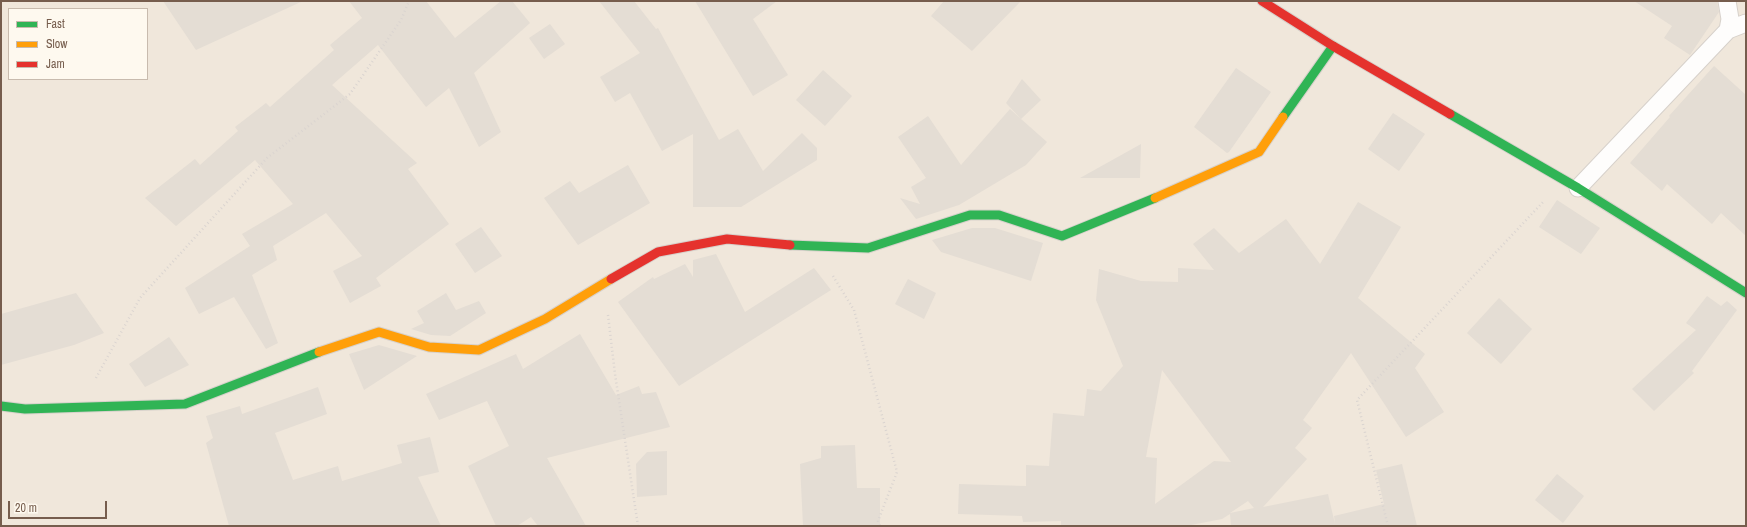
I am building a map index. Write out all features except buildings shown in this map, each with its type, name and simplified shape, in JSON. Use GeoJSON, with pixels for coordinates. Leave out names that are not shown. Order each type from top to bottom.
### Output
{"type":"FeatureCollection","features":[{"type":"Feature","properties":{"kind":"street"},"geometry":{"type":"LineString","coordinates":[[1262,1],[1333,46],[1571,184],[1746,293]]}},
{"type":"Feature","properties":{"kind":"street"},"geometry":{"type":"LineString","coordinates":[[1,406],[25,409],[185,404],[231,384],[337,345],[379,332],[429,346],[479,350],[545,319],[605,282],[658,252],[727,239],[815,247],[868,248],[970,215],[999,215],[1062,236],[1205,177],[1259,152],[1333,46]]}},
{"type":"Feature","properties":{"kind":"lane"},"geometry":{"type":"LineString","coordinates":[[1727,1],[1730,19],[1728,30]]}},
{"type":"Feature","properties":{"kind":"lane"},"geometry":{"type":"LineString","coordinates":[[1571,184],[1728,30],[1746,23]]}},
{"type":"Feature","properties":{"kind":"path"},"geometry":{"type":"LineString","coordinates":[[79,408],[140,298],[267,158],[350,94],[401,20],[409,1]]}},
{"type":"Feature","properties":{"kind":"path"},"geometry":{"type":"LineString","coordinates":[[1388,526],[1357,400],[1571,184]]}},
{"type":"Feature","properties":{"kind":"path"},"geometry":{"type":"LineString","coordinates":[[815,247],[854,310],[897,472],[878,521],[880,526]]}},
{"type":"Feature","properties":{"kind":"path"},"geometry":{"type":"LineString","coordinates":[[605,282],[614,374],[638,526]]}},
{"type":"Feature","properties":{"kind":"shaded area"},"geometry":{"type":"Polygon","coordinates":[[[1,1],[1746,1],[1746,526],[1,526],[1,1]]]}},
{"type":"Feature","properties":{"kind":"traffic: fast"},"geometry":{"type":"LineString","coordinates":[[1283,117],[1333,46]]}},
{"type":"Feature","properties":{"kind":"traffic: fast"},"geometry":{"type":"LineString","coordinates":[[1450,114],[1578,188],[1746,293]]}},
{"type":"Feature","properties":{"kind":"traffic: fast"},"geometry":{"type":"LineString","coordinates":[[790,245],[868,248],[970,215],[999,215],[1062,236],[1155,198]]}},
{"type":"Feature","properties":{"kind":"traffic: fast"},"geometry":{"type":"LineString","coordinates":[[1,406],[25,409],[185,404],[319,352]]}},
{"type":"Feature","properties":{"kind":"traffic: slow"},"geometry":{"type":"LineString","coordinates":[[1155,198],[1259,152],[1283,117]]}},
{"type":"Feature","properties":{"kind":"traffic: slow"},"geometry":{"type":"LineString","coordinates":[[319,352],[379,332],[429,347],[479,350],[545,319],[611,279]]}},
{"type":"Feature","properties":{"kind":"traffic: jam"},"geometry":{"type":"LineString","coordinates":[[1262,1],[1333,46],[1450,114]]}},
{"type":"Feature","properties":{"kind":"traffic: jam"},"geometry":{"type":"LineString","coordinates":[[611,279],[658,252],[727,239],[790,245]]}}]}
